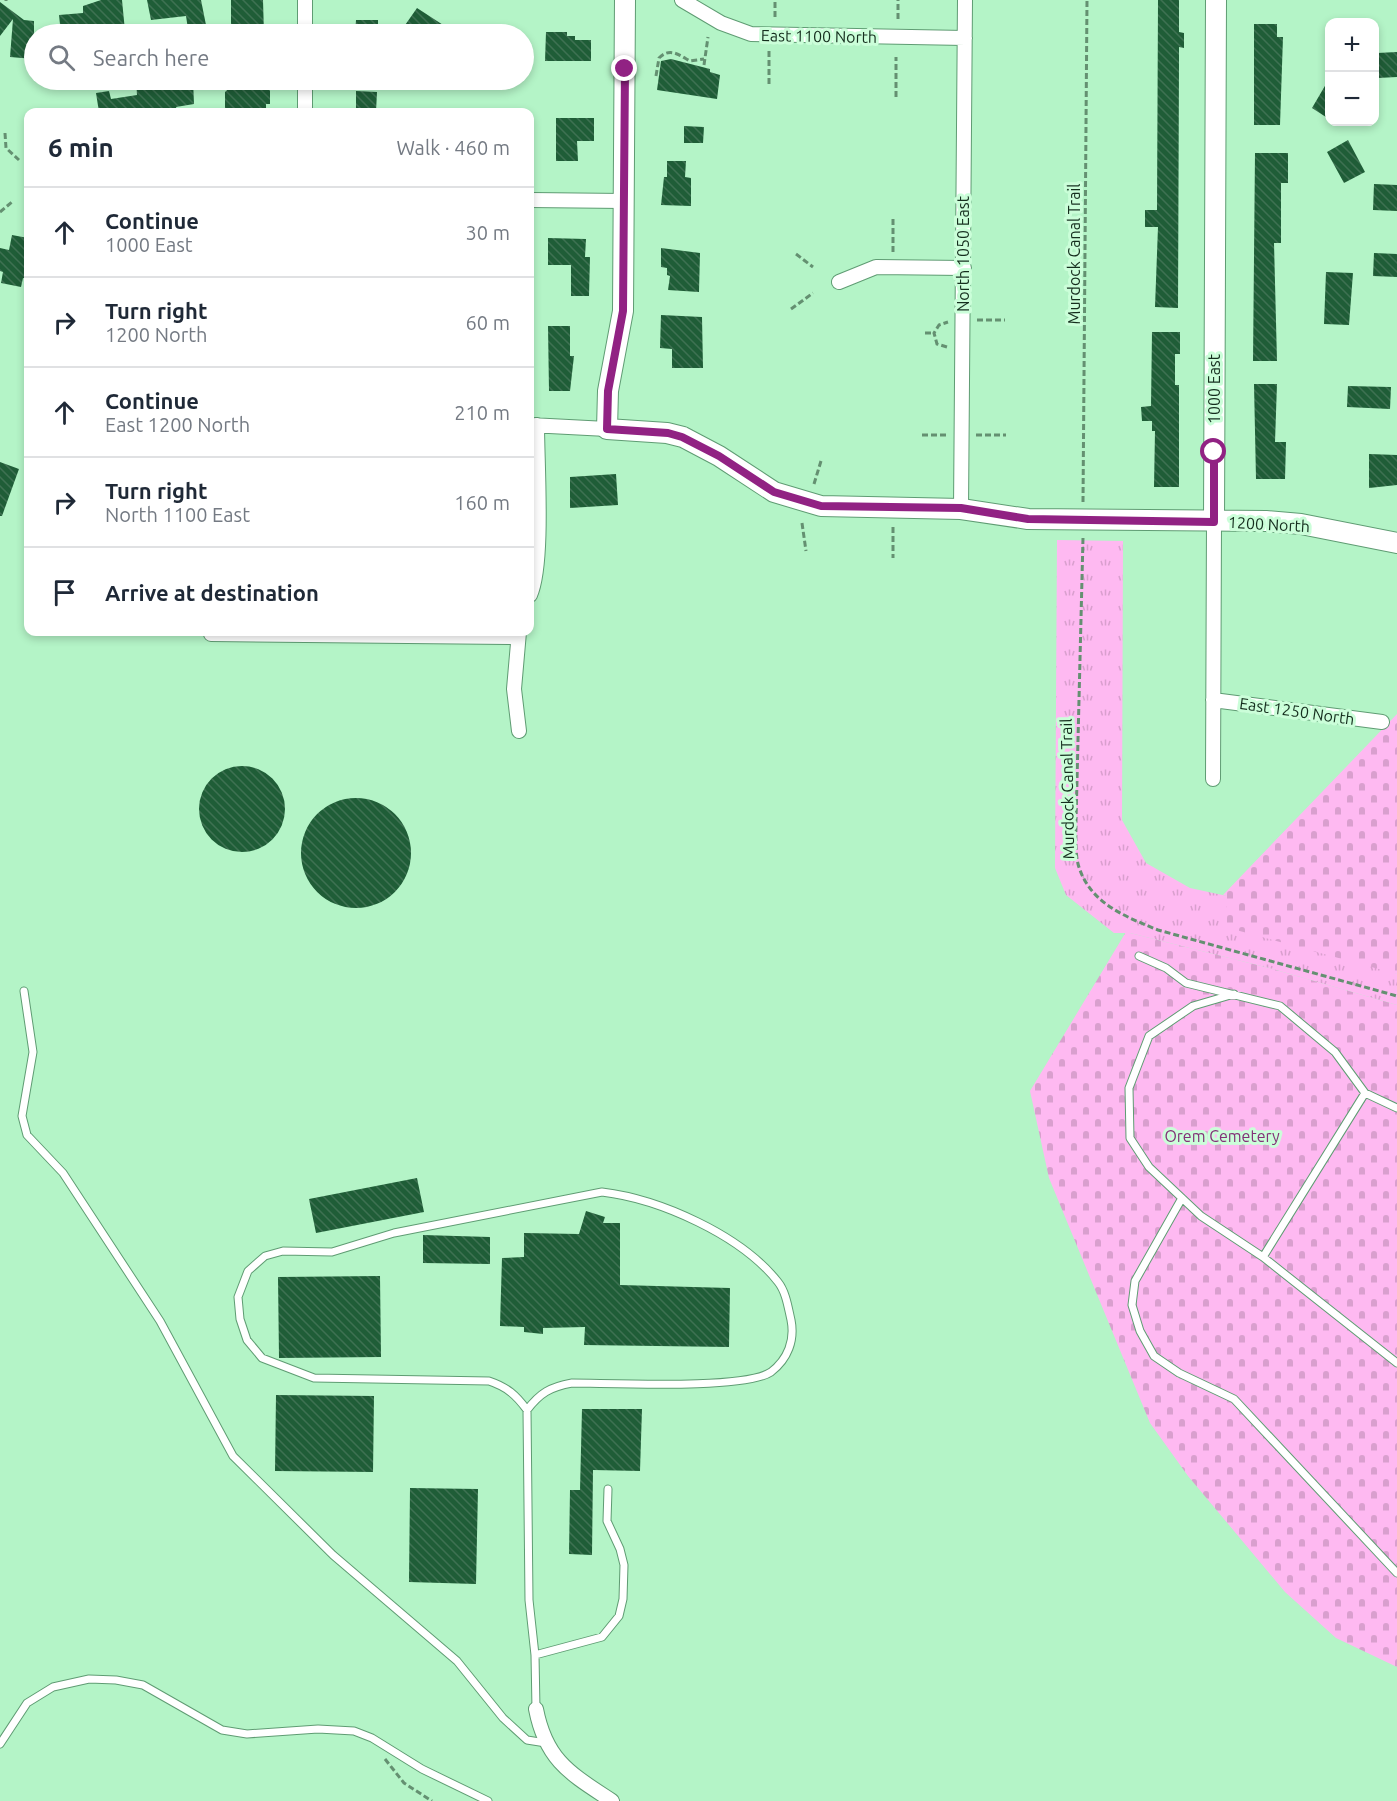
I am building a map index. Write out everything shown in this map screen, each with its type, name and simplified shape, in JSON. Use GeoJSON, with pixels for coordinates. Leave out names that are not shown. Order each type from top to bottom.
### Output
{"type":"FeatureCollection","features":[{"type":"Feature","properties":{"kind":"street"},"geometry":{"type":"LineString","coordinates":[[305,0],[305,24]]}},
{"type":"Feature","properties":{"kind":"street"},"geometry":{"type":"LineString","coordinates":[[534,425],[607,429],[608,391],[623,311],[625,0]]}},
{"type":"Feature","properties":{"kind":"street","name":"East 1100 North"},"geometry":{"type":"LineString","coordinates":[[682,0],[698,7],[721,23],[752,34],[965,38]]}},
{"type":"Feature","properties":{"kind":"street","name":"North 1050 East"},"geometry":{"type":"LineString","coordinates":[[961,508],[965,0]]}},
{"type":"Feature","properties":{"kind":"street","name":"1000 East"},"geometry":{"type":"LineString","coordinates":[[1213,779],[1216,0]]}},
{"type":"Feature","properties":{"kind":"street"},"geometry":{"type":"LineString","coordinates":[[305,90],[305,108]]}},
{"type":"Feature","properties":{"kind":"street"},"geometry":{"type":"LineString","coordinates":[[534,200],[624,201]]}},
{"type":"Feature","properties":{"kind":"street"},"geometry":{"type":"LineString","coordinates":[[839,282],[876,267],[964,268]]}},
{"type":"Feature","properties":{"kind":"street","name":"1200 North"},"geometry":{"type":"LineString","coordinates":[[607,429],[668,433],[682,437],[719,456],[774,492],[802,502],[836,507],[961,508],[1028,519],[1076,514],[1214,522],[1301,524],[1397,543]]}},
{"type":"Feature","properties":{"kind":"street"},"geometry":{"type":"LineString","coordinates":[[534,458],[537,557],[534,586]]}},
{"type":"Feature","properties":{"kind":"street"},"geometry":{"type":"LineString","coordinates":[[519,636],[514,689],[519,731]]}},
{"type":"Feature","properties":{"kind":"street","name":"East 1250 North"},"geometry":{"type":"LineString","coordinates":[[1213,700],[1382,722]]}},
{"type":"Feature","properties":{"kind":"street"},"geometry":{"type":"LineString","coordinates":[[536,1709],[546,1743],[561,1766],[612,1801]]}},
{"type":"Feature","properties":{"kind":"lane"},"geometry":{"type":"LineString","coordinates":[[1139,956],[1166,968],[1186,983],[1280,1006],[1335,1052],[1365,1093],[1397,1108]]}},
{"type":"Feature","properties":{"kind":"lane"},"geometry":{"type":"LineString","coordinates":[[24,991],[33,1052],[22,1116],[27,1136],[63,1173],[160,1321],[233,1456],[333,1555],[457,1660],[503,1718],[527,1740],[546,1743]]}},
{"type":"Feature","properties":{"kind":"lane"},"geometry":{"type":"LineString","coordinates":[[1234,994],[1193,1006],[1149,1036],[1129,1088],[1130,1138],[1149,1167],[1201,1216],[1263,1257],[1397,1363]]}},
{"type":"Feature","properties":{"kind":"lane"},"geometry":{"type":"LineString","coordinates":[[1263,1257],[1365,1093]]}},
{"type":"Feature","properties":{"kind":"lane"},"geometry":{"type":"LineString","coordinates":[[527,1410],[539,1394],[552,1387],[572,1383],[726,1383],[753,1379],[770,1372],[792,1345],[793,1332],[788,1303],[779,1283],[756,1259],[719,1233],[624,1195],[602,1192],[394,1233],[332,1252],[283,1251],[265,1256],[248,1271],[238,1297],[240,1319],[248,1341],[262,1358],[314,1378],[489,1381],[504,1386],[516,1395],[527,1410],[529,1600],[535,1655],[536,1709]]}},
{"type":"Feature","properties":{"kind":"lane"},"geometry":{"type":"LineString","coordinates":[[1182,1198],[1136,1281],[1132,1305],[1140,1330],[1154,1356],[1179,1373],[1234,1399],[1397,1573]]}},
{"type":"Feature","properties":{"kind":"lane"},"geometry":{"type":"LineString","coordinates":[[535,1655],[602,1637],[619,1616],[623,1599],[624,1565],[620,1549],[607,1521],[608,1489]]}},
{"type":"Feature","properties":{"kind":"lane"},"geometry":{"type":"LineString","coordinates":[[0,1744],[27,1703],[53,1687],[88,1679],[143,1685],[222,1730],[247,1734],[318,1730],[354,1731],[372,1738],[422,1769],[489,1801]]}},
{"type":"Feature","properties":{"kind":"path"},"geometry":{"type":"LineString","coordinates":[[775,0],[775,17]]}},
{"type":"Feature","properties":{"kind":"path"},"geometry":{"type":"LineString","coordinates":[[898,0],[898,19]]}},
{"type":"Feature","properties":{"kind":"path","name":"Murdock Canal Trail"},"geometry":{"type":"LineString","coordinates":[[1076,514],[1087,0]]}},
{"type":"Feature","properties":{"kind":"path"},"geometry":{"type":"LineString","coordinates":[[704,65],[708,37]]}},
{"type":"Feature","properties":{"kind":"path"},"geometry":{"type":"LineString","coordinates":[[769,48],[769,84]]}},
{"type":"Feature","properties":{"kind":"path"},"geometry":{"type":"LineString","coordinates":[[656,75],[659,58],[664,54],[678,53],[690,61],[704,59]]}},
{"type":"Feature","properties":{"kind":"path"},"geometry":{"type":"LineString","coordinates":[[896,57],[896,97]]}},
{"type":"Feature","properties":{"kind":"path"},"geometry":{"type":"LineString","coordinates":[[5,133],[6,148],[19,160]]}},
{"type":"Feature","properties":{"kind":"path"},"geometry":{"type":"LineString","coordinates":[[0,212],[12,202]]}},
{"type":"Feature","properties":{"kind":"path"},"geometry":{"type":"LineString","coordinates":[[893,219],[893,252]]}},
{"type":"Feature","properties":{"kind":"path"},"geometry":{"type":"LineString","coordinates":[[796,254],[813,267]]}},
{"type":"Feature","properties":{"kind":"path"},"geometry":{"type":"LineString","coordinates":[[791,309],[813,293]]}},
{"type":"Feature","properties":{"kind":"path"},"geometry":{"type":"LineString","coordinates":[[976,320],[1005,320]]}},
{"type":"Feature","properties":{"kind":"path"},"geometry":{"type":"LineString","coordinates":[[934,333],[939,325],[948,322]]}},
{"type":"Feature","properties":{"kind":"path"},"geometry":{"type":"LineString","coordinates":[[925,333],[934,333]]}},
{"type":"Feature","properties":{"kind":"path"},"geometry":{"type":"LineString","coordinates":[[934,333],[938,344],[948,347]]}},
{"type":"Feature","properties":{"kind":"path"},"geometry":{"type":"LineString","coordinates":[[922,435],[947,435]]}},
{"type":"Feature","properties":{"kind":"path"},"geometry":{"type":"LineString","coordinates":[[976,435],[1006,435]]}},
{"type":"Feature","properties":{"kind":"path"},"geometry":{"type":"LineString","coordinates":[[814,484],[820,461]]}},
{"type":"Feature","properties":{"kind":"path"},"geometry":{"type":"LineString","coordinates":[[802,523],[806,551]]}},
{"type":"Feature","properties":{"kind":"path"},"geometry":{"type":"LineString","coordinates":[[893,527],[893,558]]}},
{"type":"Feature","properties":{"kind":"path","name":"Murdock Canal Trail"},"geometry":{"type":"LineString","coordinates":[[1083,538],[1076,821],[1078,862],[1088,886],[1103,903],[1124,916],[1158,930],[1397,996]]}},
{"type":"Feature","properties":{"kind":"path"},"geometry":{"type":"LineString","coordinates":[[372,1738],[391,1769],[421,1796],[432,1801]]}},
{"type":"Feature","properties":{"kind":"green space"},"geometry":{"type":"Polygon","coordinates":[[[1057,540],[1123,541],[1122,820],[1146,863],[1190,888],[1227,896],[1397,974],[1397,1005],[1269,968],[1130,933],[1114,933],[1066,895],[1055,868],[1057,540]]]}},
{"type":"Feature","properties":{"kind":"green space"},"geometry":{"type":"Polygon","coordinates":[[[1397,714],[1397,974],[1225,927],[1227,896],[1223,895],[1397,714]]]}},
{"type":"Feature","properties":{"kind":"green space","name":"Orem Cemetery"},"geometry":{"type":"Polygon","coordinates":[[[1126,932],[1269,968],[1397,1005],[1397,1667],[1336,1638],[1285,1592],[1188,1476],[1150,1423],[1049,1178],[1030,1091],[1126,932]]]}},
{"type":"Feature","properties":{"kind":"building"},"geometry":{"type":"Polygon","coordinates":[[[101,0],[122,0],[124,24],[60,24],[59,15],[83,13],[83,6],[101,0]]]}},
{"type":"Feature","properties":{"kind":"building"},"geometry":{"type":"Polygon","coordinates":[[[147,0],[201,0],[206,24],[187,24],[186,16],[151,20],[147,0]]]}},
{"type":"Feature","properties":{"kind":"building"},"geometry":{"type":"Polygon","coordinates":[[[231,0],[263,0],[264,24],[231,24],[231,0]]]}},
{"type":"Feature","properties":{"kind":"building"},"geometry":{"type":"Polygon","coordinates":[[[1158,0],[1179,0],[1179,32],[1184,33],[1184,48],[1179,47],[1178,308],[1155,307],[1158,227],[1145,227],[1145,210],[1157,210],[1158,0]]]}},
{"type":"Feature","properties":{"kind":"building"},"geometry":{"type":"Polygon","coordinates":[[[0,2],[24,20],[34,21],[34,24],[24,24],[24,58],[10,57],[13,19],[0,36],[0,2]]]}},
{"type":"Feature","properties":{"kind":"building"},"geometry":{"type":"Polygon","coordinates":[[[417,8],[442,24],[406,24],[417,8]]]}},
{"type":"Feature","properties":{"kind":"building"},"geometry":{"type":"Polygon","coordinates":[[[356,20],[378,20],[378,24],[356,24],[356,20]]]}},
{"type":"Feature","properties":{"kind":"building"},"geometry":{"type":"Polygon","coordinates":[[[1254,24],[1277,24],[1277,37],[1283,37],[1280,125],[1254,125],[1254,24]]]}},
{"type":"Feature","properties":{"kind":"building"},"geometry":{"type":"Polygon","coordinates":[[[546,32],[567,32],[567,36],[575,36],[575,40],[591,40],[591,61],[545,61],[546,32]]]}},
{"type":"Feature","properties":{"kind":"building"},"geometry":{"type":"Polygon","coordinates":[[[1397,52],[1397,77],[1379,78],[1379,53],[1397,52]]]}},
{"type":"Feature","properties":{"kind":"building"},"geometry":{"type":"Polygon","coordinates":[[[671,59],[710,69],[710,72],[720,75],[717,99],[657,90],[661,61],[671,59]]]}},
{"type":"Feature","properties":{"kind":"building"},"geometry":{"type":"Polygon","coordinates":[[[1325,86],[1325,116],[1312,108],[1325,86]]]}},
{"type":"Feature","properties":{"kind":"building"},"geometry":{"type":"Polygon","coordinates":[[[137,90],[193,90],[194,104],[176,108],[98,108],[96,93],[109,91],[111,99],[137,95],[137,90]]]}},
{"type":"Feature","properties":{"kind":"building"},"geometry":{"type":"Polygon","coordinates":[[[227,90],[270,90],[270,104],[266,104],[266,108],[225,108],[225,92],[227,90]]]}},
{"type":"Feature","properties":{"kind":"building"},"geometry":{"type":"Polygon","coordinates":[[[356,91],[377,92],[376,108],[356,108],[356,91]]]}},
{"type":"Feature","properties":{"kind":"building"},"geometry":{"type":"Polygon","coordinates":[[[556,118],[594,118],[594,141],[577,141],[578,161],[556,161],[556,118]]]}},
{"type":"Feature","properties":{"kind":"building"},"geometry":{"type":"Polygon","coordinates":[[[684,126],[704,127],[703,143],[684,143],[684,126]]]}},
{"type":"Feature","properties":{"kind":"building"},"geometry":{"type":"Polygon","coordinates":[[[1348,140],[1365,172],[1344,183],[1327,152],[1348,140]]]}},
{"type":"Feature","properties":{"kind":"building"},"geometry":{"type":"Polygon","coordinates":[[[1255,153],[1288,153],[1288,183],[1281,183],[1281,243],[1274,243],[1277,361],[1253,361],[1255,153]]]}},
{"type":"Feature","properties":{"kind":"building"},"geometry":{"type":"Polygon","coordinates":[[[667,161],[686,161],[685,177],[691,178],[691,206],[661,205],[664,177],[667,177],[667,161]]]}},
{"type":"Feature","properties":{"kind":"building"},"geometry":{"type":"Polygon","coordinates":[[[1374,184],[1397,185],[1397,211],[1373,210],[1374,184]]]}},
{"type":"Feature","properties":{"kind":"building"},"geometry":{"type":"Polygon","coordinates":[[[12,235],[24,237],[24,278],[21,287],[1,283],[3,272],[0,271],[0,248],[9,250],[12,235]]]}},
{"type":"Feature","properties":{"kind":"building"},"geometry":{"type":"Polygon","coordinates":[[[548,238],[586,239],[585,257],[590,257],[589,296],[571,296],[571,265],[548,265],[548,238]]]}},
{"type":"Feature","properties":{"kind":"building"},"geometry":{"type":"Polygon","coordinates":[[[661,248],[700,253],[699,292],[668,290],[670,276],[667,275],[667,268],[661,267],[661,248]]]}},
{"type":"Feature","properties":{"kind":"building"},"geometry":{"type":"Polygon","coordinates":[[[1374,253],[1397,254],[1397,277],[1373,276],[1374,253]]]}},
{"type":"Feature","properties":{"kind":"building"},"geometry":{"type":"Polygon","coordinates":[[[1326,272],[1353,273],[1349,325],[1324,324],[1326,272]]]}},
{"type":"Feature","properties":{"kind":"building"},"geometry":{"type":"Polygon","coordinates":[[[661,315],[702,317],[703,368],[672,368],[672,349],[660,348],[661,315]]]}},
{"type":"Feature","properties":{"kind":"building"},"geometry":{"type":"Polygon","coordinates":[[[548,326],[570,326],[570,356],[574,356],[570,391],[549,391],[548,326]]]}},
{"type":"Feature","properties":{"kind":"building"},"geometry":{"type":"Polygon","coordinates":[[[1152,332],[1180,332],[1180,354],[1175,354],[1175,385],[1179,385],[1179,487],[1154,487],[1155,431],[1152,431],[1152,421],[1142,421],[1141,407],[1151,406],[1152,332]]]}},
{"type":"Feature","properties":{"kind":"building"},"geometry":{"type":"Polygon","coordinates":[[[1254,384],[1277,384],[1275,442],[1286,442],[1285,479],[1256,479],[1254,384]]]}},
{"type":"Feature","properties":{"kind":"building"},"geometry":{"type":"Polygon","coordinates":[[[1348,386],[1391,387],[1390,409],[1347,407],[1348,386]]]}},
{"type":"Feature","properties":{"kind":"building"},"geometry":{"type":"Polygon","coordinates":[[[1369,454],[1397,455],[1397,485],[1369,488],[1369,454]]]}},
{"type":"Feature","properties":{"kind":"building"},"geometry":{"type":"Polygon","coordinates":[[[0,462],[19,469],[2,516],[0,516],[0,462]]]}},
{"type":"Feature","properties":{"kind":"building"},"geometry":{"type":"Polygon","coordinates":[[[616,474],[618,505],[570,508],[570,477],[616,474]]]}},
{"type":"Feature","properties":{"kind":"building"},"geometry":{"type":"Polygon","coordinates":[[[242,766],[258,770],[272,779],[281,793],[285,809],[281,825],[272,839],[258,848],[242,852],[226,848],[212,839],[203,825],[199,809],[203,793],[212,779],[226,770],[242,766]]]}},
{"type":"Feature","properties":{"kind":"building"},"geometry":{"type":"Polygon","coordinates":[[[356,798],[377,802],[395,814],[407,832],[411,853],[407,874],[395,892],[377,904],[356,908],[335,904],[317,892],[305,874],[301,853],[305,832],[317,814],[335,802],[356,798]]]}},
{"type":"Feature","properties":{"kind":"building"},"geometry":{"type":"Polygon","coordinates":[[[417,1178],[424,1212],[316,1233],[309,1199],[417,1178]]]}},
{"type":"Feature","properties":{"kind":"building"},"geometry":{"type":"Polygon","coordinates":[[[586,1211],[605,1217],[603,1223],[620,1223],[620,1285],[730,1288],[729,1347],[584,1345],[585,1327],[543,1328],[543,1334],[524,1332],[524,1327],[500,1326],[502,1258],[524,1257],[524,1233],[579,1234],[586,1211]]]}},
{"type":"Feature","properties":{"kind":"building"},"geometry":{"type":"Polygon","coordinates":[[[423,1235],[490,1237],[490,1264],[423,1263],[423,1235]]]}},
{"type":"Feature","properties":{"kind":"building"},"geometry":{"type":"Polygon","coordinates":[[[380,1276],[381,1357],[279,1358],[278,1277],[380,1276]]]}},
{"type":"Feature","properties":{"kind":"building"},"geometry":{"type":"Polygon","coordinates":[[[276,1395],[374,1396],[373,1472],[275,1471],[276,1395]]]}},
{"type":"Feature","properties":{"kind":"building"},"geometry":{"type":"Polygon","coordinates":[[[582,1409],[642,1409],[640,1471],[593,1470],[592,1555],[569,1554],[570,1490],[580,1490],[582,1409]]]}},
{"type":"Feature","properties":{"kind":"building"},"geometry":{"type":"Polygon","coordinates":[[[410,1488],[478,1489],[476,1584],[409,1582],[410,1488]]]}},
{"type":"Feature","properties":{"kind":"route"},"geometry":{"type":"LineString","coordinates":[[625,69],[623,311],[608,391],[607,429],[668,433],[682,437],[719,456],[774,492],[802,502],[836,507],[961,508],[1028,519],[1214,522],[1214,452]]}}]}
